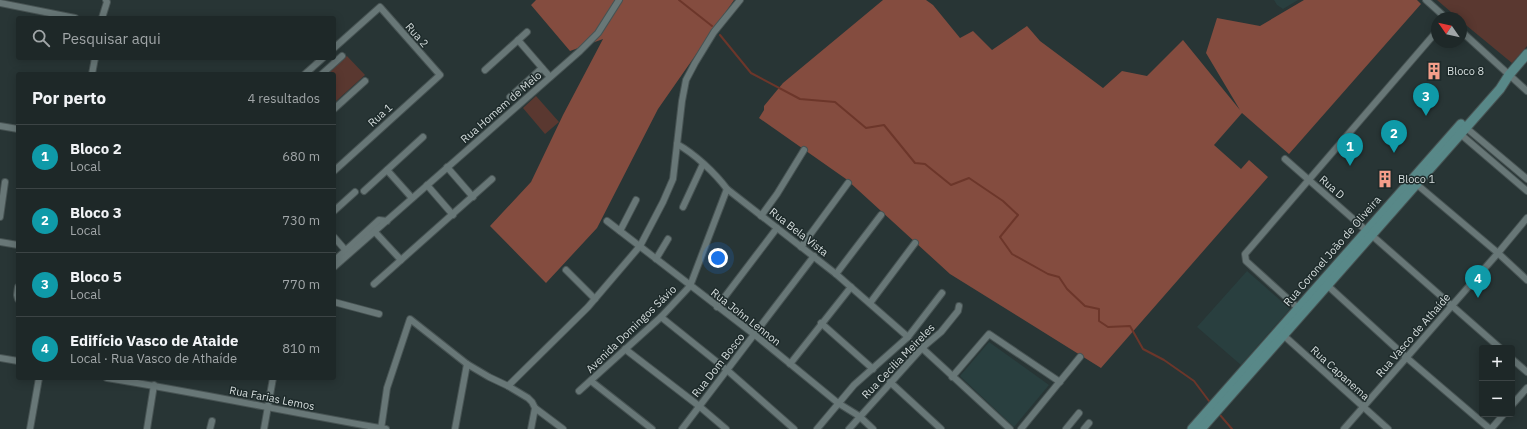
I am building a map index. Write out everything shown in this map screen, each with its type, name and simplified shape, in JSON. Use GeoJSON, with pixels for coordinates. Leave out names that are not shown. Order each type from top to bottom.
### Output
{"type":"FeatureCollection","features":[{"type":"Feature","properties":{"kind":"street","name":"Rua Homem de Melo"},"geometry":{"type":"LineString","coordinates":[[336,260],[375,232],[427,184],[580,51],[598,33],[619,0]]}},
{"type":"Feature","properties":{"kind":"street"},"geometry":{"type":"LineString","coordinates":[[508,386],[595,299],[640,246],[670,188],[673,179],[682,101],[686,80],[714,32],[740,0]]}},
{"type":"Feature","properties":{"kind":"street"},"geometry":{"type":"LineString","coordinates":[[1426,0],[1439,12]]}},
{"type":"Feature","properties":{"kind":"street"},"geometry":{"type":"LineString","coordinates":[[102,16],[106,1]]}},
{"type":"Feature","properties":{"kind":"street"},"geometry":{"type":"LineString","coordinates":[[0,3],[66,16]]}},
{"type":"Feature","properties":{"kind":"street","name":"Rua 2"},"geometry":{"type":"LineString","coordinates":[[336,46],[380,7],[440,75]]}},
{"type":"Feature","properties":{"kind":"street"},"geometry":{"type":"LineString","coordinates":[[485,70],[527,32]]}},
{"type":"Feature","properties":{"kind":"street"},"geometry":{"type":"LineString","coordinates":[[1467,36],[1527,91]]}},
{"type":"Feature","properties":{"kind":"street"},"geometry":{"type":"LineString","coordinates":[[1298,308],[1246,261],[1245,254],[1431,38]]}},
{"type":"Feature","properties":{"kind":"street"},"geometry":{"type":"LineString","coordinates":[[518,40],[550,77]]}},
{"type":"Feature","properties":{"kind":"street","name":"Rua Coronel João de Oliveira"},"geometry":{"type":"LineString","coordinates":[[1201,429],[1281,333],[1298,308],[1369,233],[1461,129],[1498,82],[1509,75],[1527,54]]}},
{"type":"Feature","properties":{"kind":"street"},"geometry":{"type":"LineString","coordinates":[[324,72],[342,56]]}},
{"type":"Feature","properties":{"kind":"street"},"geometry":{"type":"LineString","coordinates":[[92,72],[95,60]]}},
{"type":"Feature","properties":{"kind":"street"},"geometry":{"type":"LineString","coordinates":[[307,72],[321,60]]}},
{"type":"Feature","properties":{"kind":"street"},"geometry":{"type":"LineString","coordinates":[[510,97],[542,68]]}},
{"type":"Feature","properties":{"kind":"street","name":"Rua 1"},"geometry":{"type":"LineString","coordinates":[[336,168],[440,75]]}},
{"type":"Feature","properties":{"kind":"street"},"geometry":{"type":"LineString","coordinates":[[336,106],[365,81]]}},
{"type":"Feature","properties":{"kind":"street"},"geometry":{"type":"LineString","coordinates":[[0,126],[16,129]]}},
{"type":"Feature","properties":{"kind":"street"},"geometry":{"type":"LineString","coordinates":[[1461,129],[1508,162],[1527,179]]}},
{"type":"Feature","properties":{"kind":"street"},"geometry":{"type":"LineString","coordinates":[[1461,129],[1527,191]]}},
{"type":"Feature","properties":{"kind":"street"},"geometry":{"type":"LineString","coordinates":[[364,191],[423,137]]}},
{"type":"Feature","properties":{"kind":"street","name":"Rua Bela Vista"},"geometry":{"type":"LineString","coordinates":[[677,144],[686,149],[720,180],[727,189],[814,256],[908,337]]}},
{"type":"Feature","properties":{"kind":"street"},"geometry":{"type":"LineString","coordinates":[[761,216],[777,194],[804,150]]}},
{"type":"Feature","properties":{"kind":"street","name":"Rua D"},"geometry":{"type":"LineString","coordinates":[[1285,159],[1497,345]]}},
{"type":"Feature","properties":{"kind":"street"},"geometry":{"type":"LineString","coordinates":[[1502,169],[1508,162]]}},
{"type":"Feature","properties":{"kind":"street"},"geometry":{"type":"LineString","coordinates":[[683,207],[702,164]]}},
{"type":"Feature","properties":{"kind":"street"},"geometry":{"type":"LineString","coordinates":[[447,167],[473,197]]}},
{"type":"Feature","properties":{"kind":"street"},"geometry":{"type":"LineString","coordinates":[[387,170],[412,198]]}},
{"type":"Feature","properties":{"kind":"street"},"geometry":{"type":"LineString","coordinates":[[374,284],[492,179]]}},
{"type":"Feature","properties":{"kind":"street"},"geometry":{"type":"LineString","coordinates":[[0,217],[5,182]]}},
{"type":"Feature","properties":{"kind":"street"},"geometry":{"type":"LineString","coordinates":[[1414,182],[1498,253],[1527,280]]}},
{"type":"Feature","properties":{"kind":"street"},"geometry":{"type":"LineString","coordinates":[[801,247],[848,183]]}},
{"type":"Feature","properties":{"kind":"street"},"geometry":{"type":"LineString","coordinates":[[427,184],[453,215]]}},
{"type":"Feature","properties":{"kind":"street","name":"Avenida Domingos Sávio"},"geometry":{"type":"LineString","coordinates":[[579,391],[661,317],[690,286],[727,189]]}},
{"type":"Feature","properties":{"kind":"street"},"geometry":{"type":"LineString","coordinates":[[336,209],[355,192]]}},
{"type":"Feature","properties":{"kind":"street"},"geometry":{"type":"LineString","coordinates":[[620,231],[636,200]]}},
{"type":"Feature","properties":{"kind":"street"},"geometry":{"type":"LineString","coordinates":[[836,274],[881,215]]}},
{"type":"Feature","properties":{"kind":"street","name":"Rua Vasco de Athaíde"},"geometry":{"type":"LineString","coordinates":[[1344,429],[1527,218]]}},
{"type":"Feature","properties":{"kind":"street","name":"Rua Homem de Melo"},"geometry":{"type":"LineString","coordinates":[[336,265],[379,220],[387,221]]}},
{"type":"Feature","properties":{"kind":"street","name":"Rua John Lennon"},"geometry":{"type":"LineString","coordinates":[[607,221],[838,402],[859,416],[873,429]]}},
{"type":"Feature","properties":{"kind":"street"},"geometry":{"type":"LineString","coordinates":[[717,307],[777,228]]}},
{"type":"Feature","properties":{"kind":"street"},"geometry":{"type":"LineString","coordinates":[[375,232],[401,260]]}},
{"type":"Feature","properties":{"kind":"street","name":"Rua Coronel João de Oliveira"},"geometry":{"type":"LineString","coordinates":[[1192,429],[1327,285],[1369,233]]}},
{"type":"Feature","properties":{"kind":"street"},"geometry":{"type":"LineString","coordinates":[[336,239],[347,252]]}},
{"type":"Feature","properties":{"kind":"street"},"geometry":{"type":"LineString","coordinates":[[656,259],[668,239]]}},
{"type":"Feature","properties":{"kind":"street"},"geometry":{"type":"LineString","coordinates":[[0,242],[16,246]]}},
{"type":"Feature","properties":{"kind":"street"},"geometry":{"type":"LineString","coordinates":[[870,303],[915,243]]}},
{"type":"Feature","properties":{"kind":"street","name":"Rua Dom Bosco"},"geometry":{"type":"LineString","coordinates":[[682,429],[814,256]]}},
{"type":"Feature","properties":{"kind":"street"},"geometry":{"type":"LineString","coordinates":[[566,270],[595,299]]}},
{"type":"Feature","properties":{"kind":"street"},"geometry":{"type":"LineString","coordinates":[[1327,285],[1407,358],[1491,429],[1501,417]]}},
{"type":"Feature","properties":{"kind":"street"},"geometry":{"type":"LineString","coordinates":[[790,364],[851,287]]}},
{"type":"Feature","properties":{"kind":"street","name":"Rua Cecília Meireles"},"geometry":{"type":"LineString","coordinates":[[817,429],[838,402],[854,385],[908,337],[942,293]]}},
{"type":"Feature","properties":{"kind":"street"},"geometry":{"type":"LineString","coordinates":[[336,303],[379,314]]}},
{"type":"Feature","properties":{"kind":"street","name":"Rua Cecília Meireles"},"geometry":{"type":"LineString","coordinates":[[849,429],[859,416],[922,348],[941,332],[958,311],[959,306]]}},
{"type":"Feature","properties":{"kind":"street"},"geometry":{"type":"LineString","coordinates":[[661,317],[727,370],[794,429]]}},
{"type":"Feature","properties":{"kind":"street"},"geometry":{"type":"LineString","coordinates":[[383,429],[387,388],[410,319],[467,364],[528,398],[535,408],[563,429]]}},
{"type":"Feature","properties":{"kind":"street"},"geometry":{"type":"LineString","coordinates":[[821,323],[873,369]]}},
{"type":"Feature","properties":{"kind":"street","name":"Rua Capanema"},"geometry":{"type":"LineString","coordinates":[[1281,333],[1388,429]]}},
{"type":"Feature","properties":{"kind":"street"},"geometry":{"type":"LineString","coordinates":[[952,377],[989,334],[1060,382]]}},
{"type":"Feature","properties":{"kind":"street"},"geometry":{"type":"LineString","coordinates":[[922,348],[1010,429]]}},
{"type":"Feature","properties":{"kind":"street"},"geometry":{"type":"LineString","coordinates":[[624,349],[699,406],[726,429]]}},
{"type":"Feature","properties":{"kind":"street"},"geometry":{"type":"LineString","coordinates":[[1021,429],[1080,357]]}},
{"type":"Feature","properties":{"kind":"street"},"geometry":{"type":"LineString","coordinates":[[0,358],[16,361]]}},
{"type":"Feature","properties":{"kind":"street"},"geometry":{"type":"LineString","coordinates":[[1515,362],[1527,372]]}},
{"type":"Feature","properties":{"kind":"street"},"geometry":{"type":"LineString","coordinates":[[455,429],[467,364]]}},
{"type":"Feature","properties":{"kind":"street"},"geometry":{"type":"LineString","coordinates":[[30,429],[40,380]]}},
{"type":"Feature","properties":{"kind":"street","name":"Rua Farias Lemos"},"geometry":{"type":"LineString","coordinates":[[120,380],[154,385],[267,408],[383,429]]}},
{"type":"Feature","properties":{"kind":"street"},"geometry":{"type":"LineString","coordinates":[[264,429],[273,380]]}},
{"type":"Feature","properties":{"kind":"street"},"geometry":{"type":"LineString","coordinates":[[591,381],[652,429]]}},
{"type":"Feature","properties":{"kind":"street"},"geometry":{"type":"LineString","coordinates":[[890,382],[941,429]]}},
{"type":"Feature","properties":{"kind":"street"},"geometry":{"type":"LineString","coordinates":[[147,429],[154,385]]}},
{"type":"Feature","properties":{"kind":"street"},"geometry":{"type":"LineString","coordinates":[[1515,402],[1527,388]]}},
{"type":"Feature","properties":{"kind":"street"},"geometry":{"type":"LineString","coordinates":[[531,429],[535,408]]}},
{"type":"Feature","properties":{"kind":"street"},"geometry":{"type":"LineString","coordinates":[[1066,429],[1079,413]]}},
{"type":"Feature","properties":{"kind":"street"},"geometry":{"type":"LineString","coordinates":[[210,429],[212,421]]}},
{"type":"Feature","properties":{"kind":"street"},"geometry":{"type":"LineString","coordinates":[[336,429],[337,421]]}},
{"type":"Feature","properties":{"kind":"street"},"geometry":{"type":"LineString","coordinates":[[1084,429],[1089,423]]}},
{"type":"Feature","properties":{"kind":"shaded area"},"geometry":{"type":"Polygon","coordinates":[[[536,0],[734,0],[658,109],[597,228],[546,283],[490,226],[531,182],[563,115],[603,39],[570,51],[531,5],[536,0]]]}},
{"type":"Feature","properties":{"kind":"shaded area"},"geometry":{"type":"Polygon","coordinates":[[[883,0],[926,0],[933,5],[960,38],[973,31],[992,50],[1027,26],[1040,41],[1103,88],[1122,71],[1147,76],[1183,40],[1240,110],[1206,53],[1217,18],[1260,26],[1304,0],[1417,0],[1421,4],[1289,154],[1242,113],[1214,145],[1241,169],[1249,160],[1268,177],[1101,368],[950,274],[846,179],[759,118],[764,110],[764,106],[783,83],[883,0]]]}},
{"type":"Feature","properties":{"kind":"shaded area"},"geometry":{"type":"Polygon","coordinates":[[[1274,0],[1298,0],[1283,9],[1277,5],[1274,0]]]}},
{"type":"Feature","properties":{"kind":"shaded area"},"geometry":{"type":"Polygon","coordinates":[[[1437,0],[1527,0],[1527,46],[1512,63],[1467,26],[1467,12],[1451,12],[1437,0]]]}},
{"type":"Feature","properties":{"kind":"shaded area"},"geometry":{"type":"Polygon","coordinates":[[[347,56],[365,75],[336,101],[336,72],[329,72],[347,56]]]}},
{"type":"Feature","properties":{"kind":"shaded area"},"geometry":{"type":"Polygon","coordinates":[[[536,96],[559,122],[545,134],[523,108],[536,96]]]}},
{"type":"Feature","properties":{"kind":"shaded area"},"geometry":{"type":"Polygon","coordinates":[[[1247,271],[1290,309],[1241,365],[1197,327],[1247,271]]]}},
{"type":"Feature","properties":{"kind":"shaded area"},"geometry":{"type":"Polygon","coordinates":[[[989,342],[1049,385],[1014,427],[960,376],[989,342]]]}},
{"type":"Feature","properties":{"kind":"waterway"},"geometry":{"type":"LineString","coordinates":[[679,0],[712,26]]}},
{"type":"Feature","properties":{"kind":"waterway"},"geometry":{"type":"LineString","coordinates":[[720,35],[751,73],[800,99],[835,102],[866,128],[884,125],[915,163],[925,164],[951,185],[969,178],[1003,201],[1018,215],[1000,237],[1012,254],[1048,274],[1059,277],[1067,289],[1085,306],[1099,309],[1099,321],[1108,327],[1130,326],[1143,349],[1164,360],[1194,381],[1209,401]]}},
{"type":"Feature","properties":{"kind":"waterway"},"geometry":{"type":"LineString","coordinates":[[1220,415],[1232,429]]}},
{"type":"Feature","properties":{"kind":"place","name":"Bloco 8"},"geometry":{"type":"Point","coordinates":[1434,71]}},
{"type":"Feature","properties":{"kind":"place","name":"Bloco 5"},"geometry":{"type":"Point","coordinates":[1426,116]}},
{"type":"Feature","properties":{"kind":"place","name":"Bloco 3"},"geometry":{"type":"Point","coordinates":[1394,153]}},
{"type":"Feature","properties":{"kind":"place","name":"Bloco 2"},"geometry":{"type":"Point","coordinates":[1350,166]}},
{"type":"Feature","properties":{"kind":"place","name":"Bloco 1"},"geometry":{"type":"Point","coordinates":[1385,179]}},
{"type":"Feature","properties":{"kind":"place","name":"Edifício Vasco de Ataide"},"geometry":{"type":"Point","coordinates":[1478,298]}}]}
